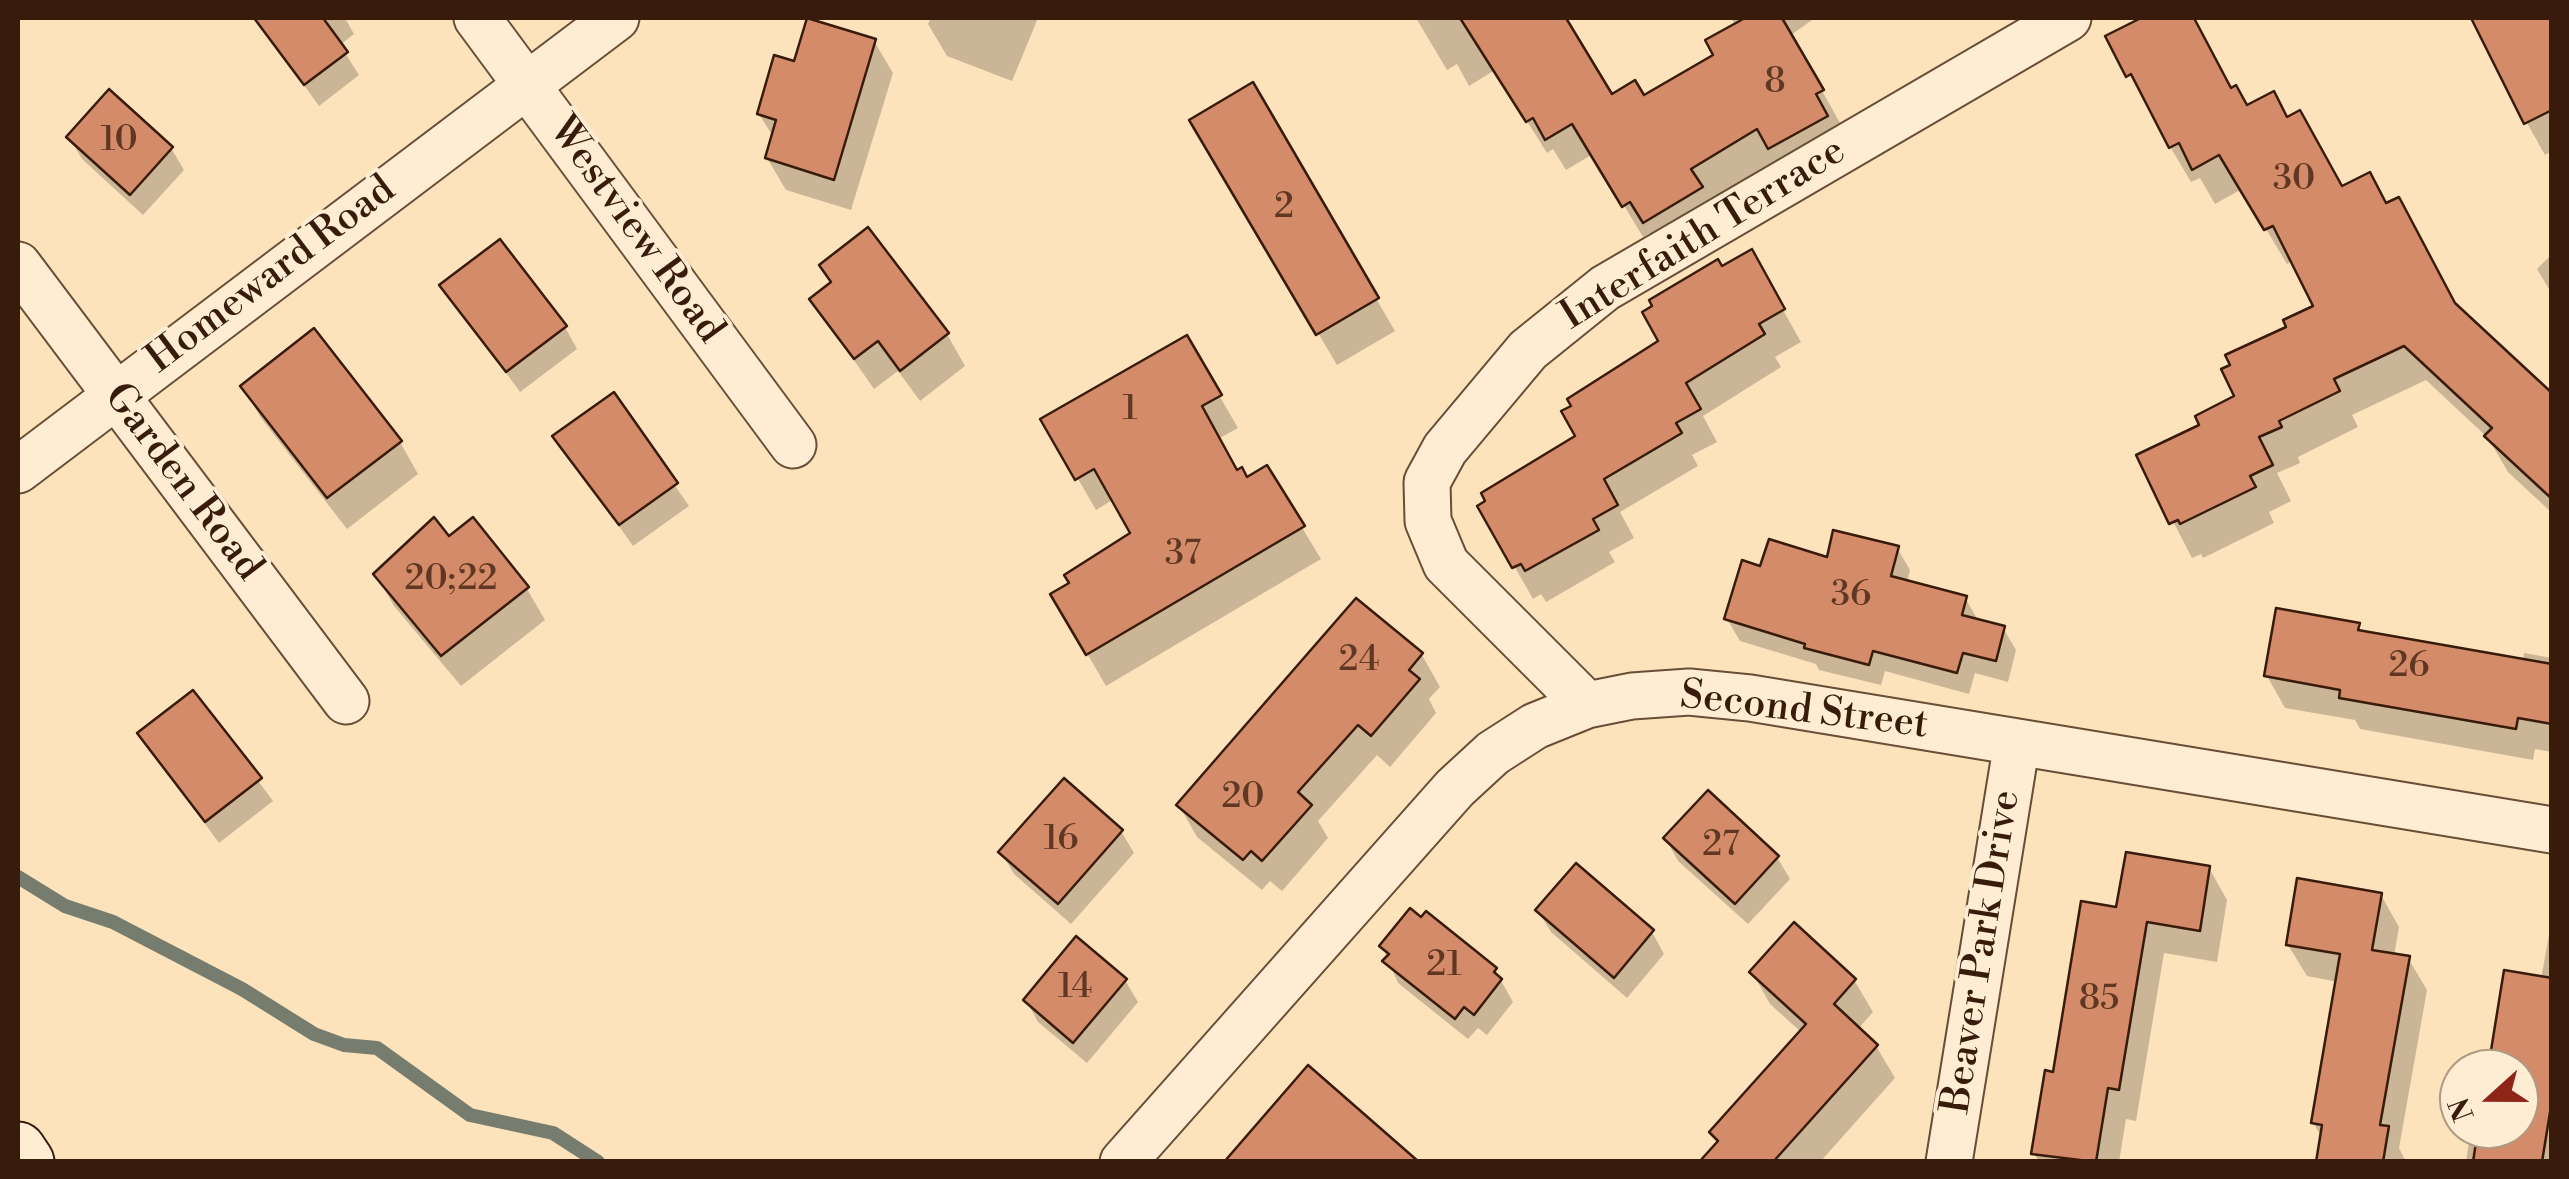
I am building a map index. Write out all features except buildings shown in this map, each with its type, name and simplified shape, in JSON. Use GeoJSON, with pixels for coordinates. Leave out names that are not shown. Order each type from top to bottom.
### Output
{"type":"FeatureCollection","features":[{"type":"Feature","properties":{"kind":"main road"},"geometry":{"type":"LineString","coordinates":[[18,1150],[26,1162]]}},
{"type":"Feature","properties":{"kind":"street","name":"Westview Road"},"geometry":{"type":"LineString","coordinates":[[476,18],[793,444]]}},
{"type":"Feature","properties":{"kind":"street","name":"Homeward Road"},"geometry":{"type":"LineString","coordinates":[[18,470],[616,18]]}},
{"type":"Feature","properties":{"kind":"street","name":"Interfaith Terrace"},"geometry":{"type":"LineString","coordinates":[[1588,705],[1446,564],[1428,521],[1427,482],[1445,449],[1528,350],[1605,288],[2068,18]]}},
{"type":"Feature","properties":{"kind":"street","name":"Garden Road"},"geometry":{"type":"LineString","coordinates":[[18,265],[346,700]]}},
{"type":"Feature","properties":{"kind":"street","name":"Second Street"},"geometry":{"type":"LineString","coordinates":[[1123,1162],[1455,788],[1493,754],[1535,726],[1588,705],[1632,696],[1689,692],[2552,830]]}},
{"type":"Feature","properties":{"kind":"street","name":"Beaver Park Drive"},"geometry":{"type":"LineString","coordinates":[[1949,1162],[2017,742]]}},
{"type":"Feature","properties":{"kind":"waterway"},"geometry":{"type":"LineString","coordinates":[[18,877],[65,906],[113,922],[242,989],[314,1034],[344,1045],[377,1048],[470,1115],[553,1133],[598,1162]]}}]}
